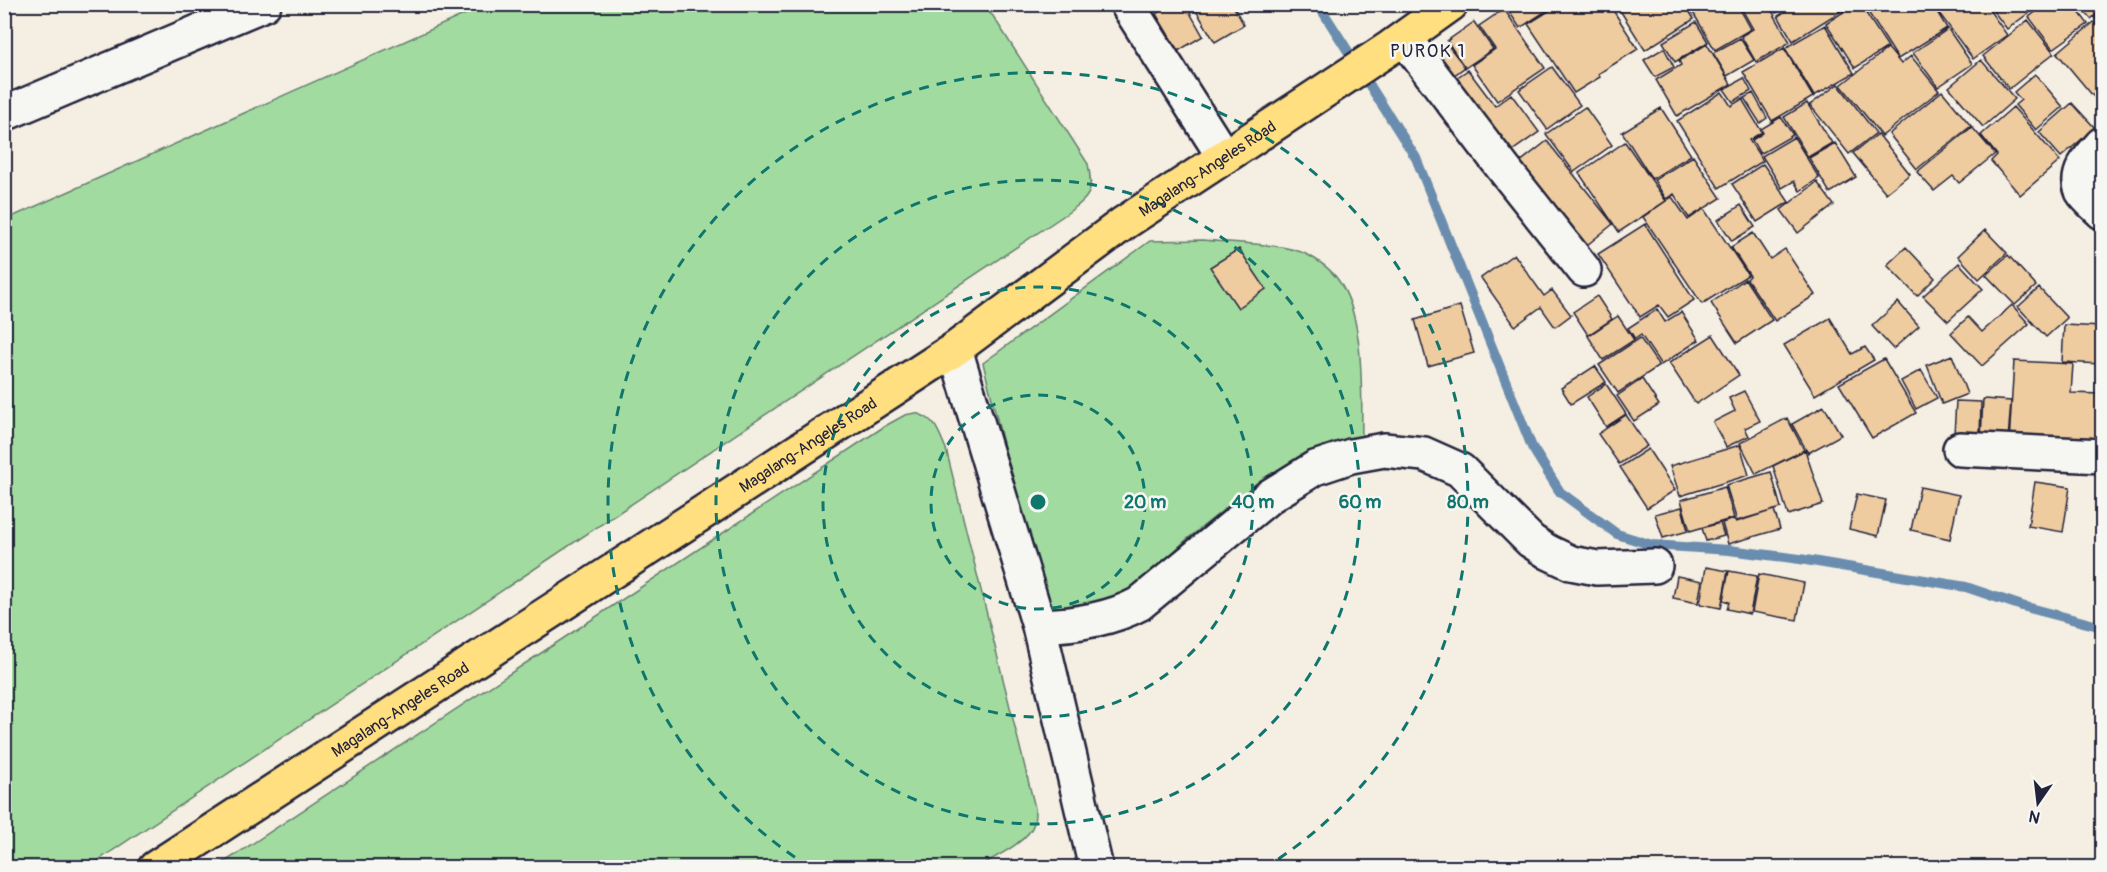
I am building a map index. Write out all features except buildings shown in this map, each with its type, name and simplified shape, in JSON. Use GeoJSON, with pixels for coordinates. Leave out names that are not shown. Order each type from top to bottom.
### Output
{"type":"FeatureCollection","features":[{"type":"Feature","properties":{"kind":"main road","name":"Magalang-Angeles Road"},"geometry":{"type":"LineString","coordinates":[[154,867],[955,349],[1124,223],[1451,4]]}},
{"type":"Feature","properties":{"kind":"street"},"geometry":{"type":"LineString","coordinates":[[4,114],[264,4]]}},
{"type":"Feature","properties":{"kind":"street"},"geometry":{"type":"LineString","coordinates":[[1127,4],[1224,157]]}},
{"type":"Feature","properties":{"kind":"street"},"geometry":{"type":"LineString","coordinates":[[1397,42],[1503,168],[1584,270]]}},
{"type":"Feature","properties":{"kind":"street"},"geometry":{"type":"LineString","coordinates":[[2103,144],[2089,158],[2079,178],[2083,191],[2103,212]]}},
{"type":"Feature","properties":{"kind":"street"},"geometry":{"type":"LineString","coordinates":[[955,349],[1039,626],[1096,867]]}},
{"type":"Feature","properties":{"kind":"street"},"geometry":{"type":"LineString","coordinates":[[1960,449],[2103,456]]}},
{"type":"Feature","properties":{"kind":"street"},"geometry":{"type":"LineString","coordinates":[[1039,626],[1062,625],[1121,614],[1139,604],[1270,496],[1315,468],[1351,456],[1384,450],[1424,454],[1460,470],[1531,542],[1571,563],[1597,568],[1656,566]]}},
{"type":"Feature","properties":{"kind":"green space"},"geometry":{"type":"Polygon","coordinates":[[[488,4],[981,5],[993,16],[1088,164],[1090,189],[1085,199],[1066,214],[88,867],[5,867],[5,220],[488,4]]]}},
{"type":"Feature","properties":{"kind":"green space"},"geometry":{"type":"Polygon","coordinates":[[[1203,240],[1272,246],[1298,251],[1323,264],[1339,281],[1350,302],[1359,343],[1362,450],[1264,480],[1186,540],[1115,607],[1045,611],[983,363],[1150,241],[1203,240]]]}},
{"type":"Feature","properties":{"kind":"green space"},"geometry":{"type":"Polygon","coordinates":[[[915,413],[932,422],[946,449],[1035,808],[1031,830],[1010,849],[976,868],[217,867],[885,426],[905,415],[915,413]]]}},
{"type":"Feature","properties":{"kind":"waterway"},"geometry":{"type":"LineString","coordinates":[[1318,4],[1416,158],[1532,447],[1560,492],[1617,534],[1652,545],[1729,550],[1800,559],[1966,587],[2022,606],[2102,627]]}},
{"type":"Feature","properties":{"kind":"district","name":"PUROK 1"},"geometry":{"type":"Point","coordinates":[1428,51]}}]}
